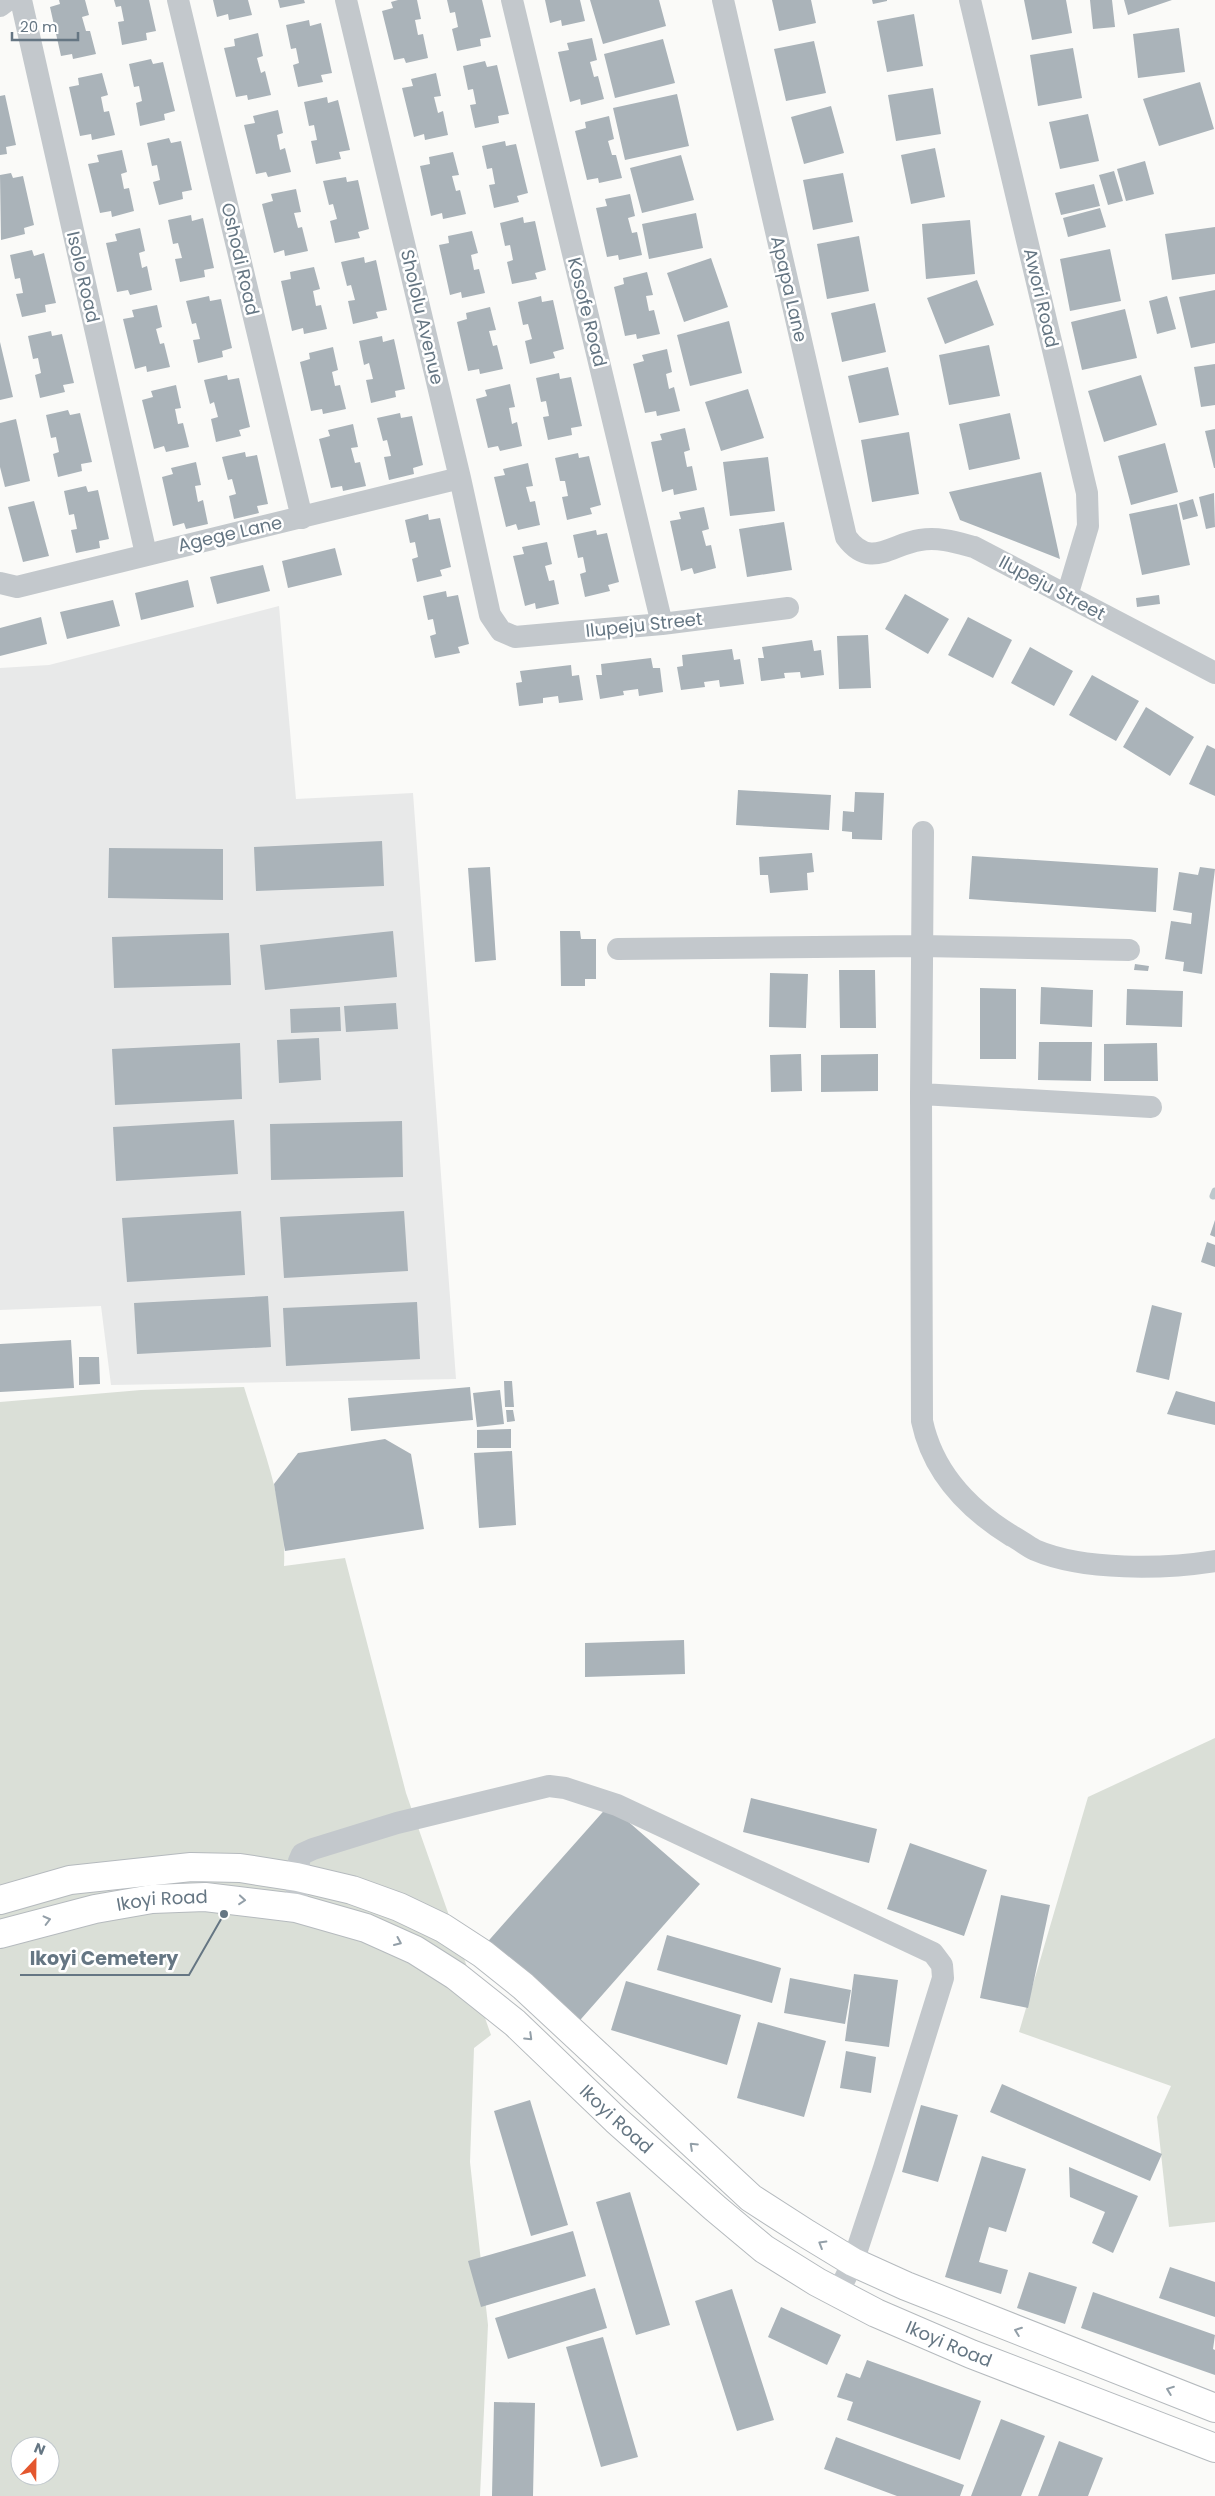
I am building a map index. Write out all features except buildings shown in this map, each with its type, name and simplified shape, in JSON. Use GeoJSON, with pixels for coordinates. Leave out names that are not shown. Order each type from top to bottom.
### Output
{"type":"FeatureCollection","features":[{"type":"Feature","properties":{"kind":"main road","name":"Ikoyi Road"},"geometry":{"type":"LineString","coordinates":[[0,1900],[70,1880],[191,1867],[240,1868],[297,1877],[352,1890],[399,1907],[443,1928],[483,1954],[523,1986],[751,2198],[852,2262],[968,2312],[1215,2408]]}},
{"type":"Feature","properties":{"kind":"main road","name":"Ikoyi Road"},"geometry":{"type":"LineString","coordinates":[[0,1934],[95,1909],[152,1899],[205,1897],[296,1908],[366,1928],[415,1950],[456,1976],[514,2023],[616,2120],[764,2249],[876,2313],[971,2354],[1215,2448]]}},
{"type":"Feature","properties":{"kind":"street"},"geometry":{"type":"LineString","coordinates":[[0,6],[8,0]]}},
{"type":"Feature","properties":{"kind":"street","name":"Isolo Road"},"geometry":{"type":"LineString","coordinates":[[20,0],[146,554]]}},
{"type":"Feature","properties":{"kind":"street","name":"Oshodi Road"},"geometry":{"type":"LineString","coordinates":[[178,0],[302,518]]}},
{"type":"Feature","properties":{"kind":"street","name":"Shololu Avenue"},"geometry":{"type":"LineString","coordinates":[[346,0],[460,478],[490,615],[501,631]]}},
{"type":"Feature","properties":{"kind":"street","name":"Kosofe Road"},"geometry":{"type":"LineString","coordinates":[[512,0],[662,624]]}},
{"type":"Feature","properties":{"kind":"street","name":"Apapa Lane"},"geometry":{"type":"LineString","coordinates":[[724,0],[846,536],[853,546],[864,552],[881,554]]}},
{"type":"Feature","properties":{"kind":"street","name":"Awori Road"},"geometry":{"type":"LineString","coordinates":[[970,0],[1087,493],[1088,526],[1067,596]]}},
{"type":"Feature","properties":{"kind":"street","name":"Agege Lane"},"geometry":{"type":"LineString","coordinates":[[0,583],[17,587],[460,478]]}},
{"type":"Feature","properties":{"kind":"street","name":"Ilupeju Street"},"geometry":{"type":"LineString","coordinates":[[881,554],[918,540],[946,539],[974,547],[1215,673]]}},
{"type":"Feature","properties":{"kind":"street","name":"Ilupeju Street"},"geometry":{"type":"LineString","coordinates":[[501,631],[515,637],[662,624],[788,608]]}},
{"type":"Feature","properties":{"kind":"street"},"geometry":{"type":"LineString","coordinates":[[923,832],[920,1094],[922,1421],[926,1442],[940,1468],[959,1494],[985,1520],[1035,1550],[1071,1560],[1132,1567],[1185,1566],[1215,1561]]}},
{"type":"Feature","properties":{"kind":"street"},"geometry":{"type":"LineString","coordinates":[[618,949],[921,946],[1129,950]]}},
{"type":"Feature","properties":{"kind":"street"},"geometry":{"type":"LineString","coordinates":[[920,1094],[1151,1107]]}},
{"type":"Feature","properties":{"kind":"street"},"geometry":{"type":"LineString","coordinates":[[296,1908],[299,1861],[302,1854],[313,1848],[406,1820],[549,1786],[617,1805],[933,1953],[942,1966],[943,1978],[852,2262],[838,2293]]}},
{"type":"Feature","properties":{"kind":"shaded area"},"geometry":{"type":"Polygon","coordinates":[[[279,606],[296,799],[413,793],[456,1379],[111,1385],[101,1306],[0,1310],[0,668],[49,665],[279,606]]]}},
{"type":"Feature","properties":{"kind":"shaded area"},"geometry":{"type":"Polygon","coordinates":[[[244,1387],[272,1475],[281,1521],[284,1566],[345,1558],[406,1793],[491,2035],[474,2048],[470,2162],[488,2325],[480,2496],[0,2496],[0,1402],[141,1390],[244,1387]]]}},
{"type":"Feature","properties":{"kind":"shaded area"},"geometry":{"type":"Polygon","coordinates":[[[1215,1738],[1215,2222],[1169,2227],[1157,2117],[1171,2086],[1019,2032],[1088,1797],[1215,1738]]]}},
{"type":"Feature","properties":{"kind":"waterway"},"geometry":{"type":"LineString","coordinates":[[1213,1196],[1215,1191]]}},
{"type":"Feature","properties":{"kind":"place","name":"Ikoyi Cemetery"},"geometry":{"type":"Point","coordinates":[224,1914]}}]}
